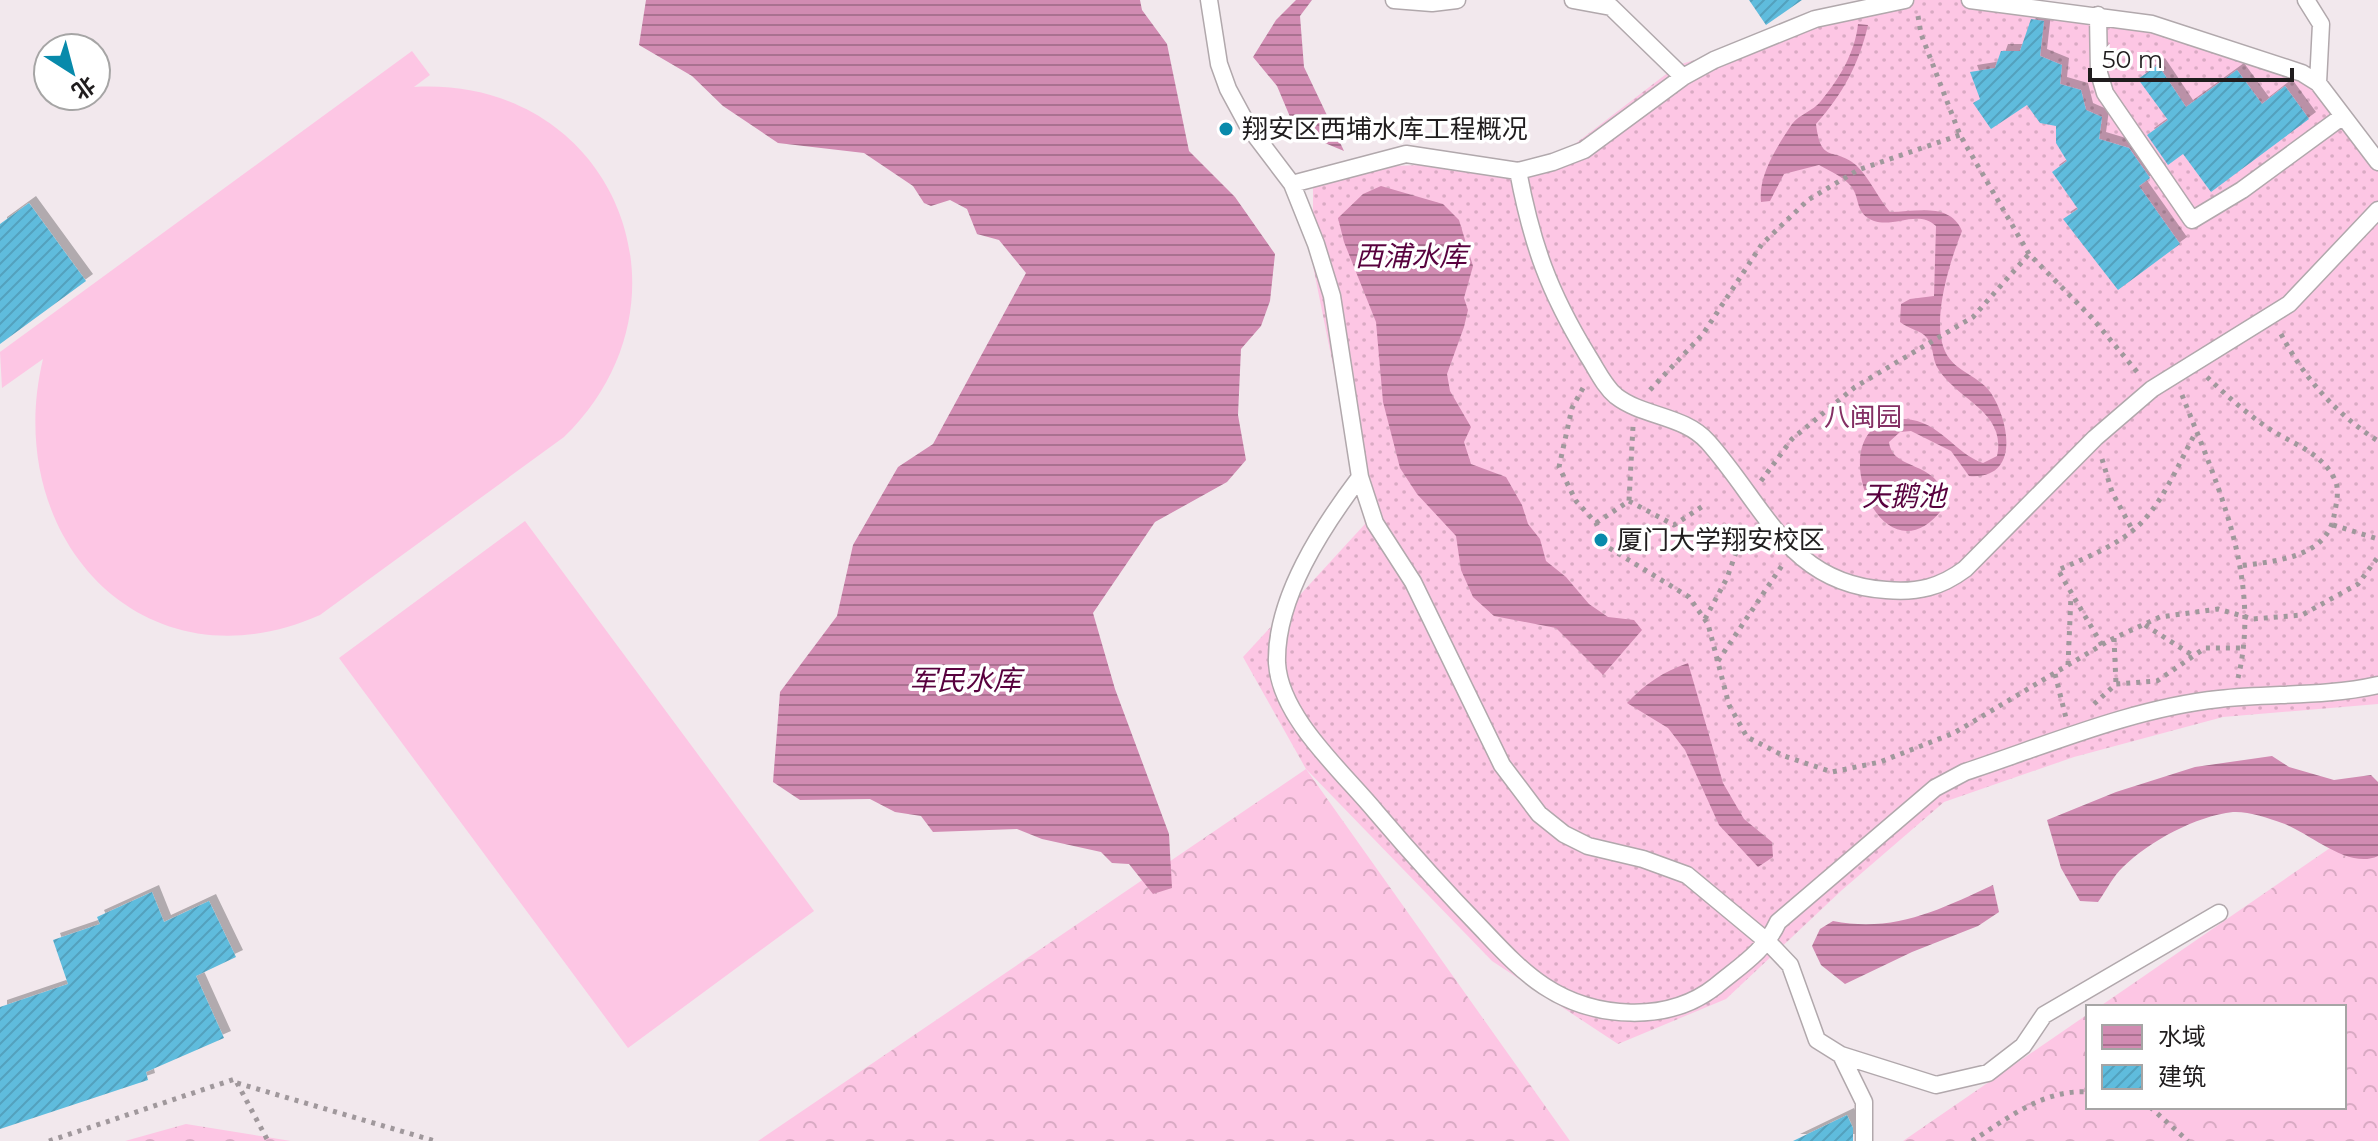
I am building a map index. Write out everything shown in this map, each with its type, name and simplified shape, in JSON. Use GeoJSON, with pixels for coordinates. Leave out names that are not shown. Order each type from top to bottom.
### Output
{"type":"FeatureCollection","features":[{"type":"Feature","properties":{"kind":"lane"},"geometry":{"type":"LineString","coordinates":[[1209,0],[1219,64],[1228,89],[1261,145],[1292,184],[1332,296],[1360,477],[1375,523],[1433,620],[1480,725],[1502,765],[1539,814],[1564,834],[1588,846],[1643,859],[1687,875],[1769,943],[1790,965],[1817,1040],[1841,1055],[1936,1085],[1988,1073],[2023,1046],[2044,1015],[2219,913]]}},
{"type":"Feature","properties":{"kind":"lane"},"geometry":{"type":"LineString","coordinates":[[1394,0],[1419,3],[1457,0]]}},
{"type":"Feature","properties":{"kind":"lane"},"geometry":{"type":"LineString","coordinates":[[1573,0],[1611,7],[1683,77]]}},
{"type":"Feature","properties":{"kind":"lane"},"geometry":{"type":"LineString","coordinates":[[1970,0],[2152,24],[2302,73],[2318,83],[2378,162]]}},
{"type":"Feature","properties":{"kind":"lane"},"geometry":{"type":"LineString","coordinates":[[2306,0],[2321,24],[2318,83]]}},
{"type":"Feature","properties":{"kind":"lane"},"geometry":{"type":"LineString","coordinates":[[1292,184],[1406,154],[1518,171],[1584,150],[1683,77],[1765,37],[1815,19],[1911,6]]}},
{"type":"Feature","properties":{"kind":"lane"},"geometry":{"type":"LineString","coordinates":[[2098,15],[2099,73],[2105,93],[2192,220],[2242,190],[2343,116]]}},
{"type":"Feature","properties":{"kind":"lane"},"geometry":{"type":"LineString","coordinates":[[1518,171],[1528,223],[1543,272],[1607,387],[1635,406],[1689,427],[1705,439],[1794,551],[1812,568],[1846,585],[1903,591],[1945,584],[1996,541],[2095,438],[2152,389],[2289,304],[2378,210]]}},
{"type":"Feature","properties":{"kind":"lane"},"geometry":{"type":"LineString","coordinates":[[1360,477],[1324,524],[1298,577],[1282,627],[1277,663],[1287,706],[1428,872],[1511,958],[1545,987],[1600,1009],[1633,1013],[1688,1004],[1769,943],[1778,922],[1935,788],[1965,772],[2160,710],[2233,699],[2347,692],[2378,685]]}},
{"type":"Feature","properties":{"kind":"lane"},"geometry":{"type":"LineString","coordinates":[[1841,1055],[1864,1102],[1864,1141]]}},
{"type":"Feature","properties":{"kind":"path"},"geometry":{"type":"LineString","coordinates":[[1911,6],[1960,135],[2029,254],[2093,319],[2152,389]]}},
{"type":"Feature","properties":{"kind":"path"},"geometry":{"type":"LineString","coordinates":[[1629,501],[1635,406],[1703,334],[1762,244],[1808,200],[1858,170],[1960,135]]}},
{"type":"Feature","properties":{"kind":"path"},"geometry":{"type":"LineString","coordinates":[[1705,619],[1732,563],[1748,519],[1750,496],[1792,439],[1855,387],[1973,317],[2029,254]]}},
{"type":"Feature","properties":{"kind":"path"},"geometry":{"type":"LineString","coordinates":[[2271,315],[2294,360],[2344,419],[2378,441]]}},
{"type":"Feature","properties":{"kind":"path"},"geometry":{"type":"LineString","coordinates":[[2193,364],[2268,428],[2317,456],[2336,481],[2337,500],[2331,533],[2312,549],[2278,560],[2240,566]]}},
{"type":"Feature","properties":{"kind":"path"},"geometry":{"type":"LineString","coordinates":[[1594,366],[1572,408],[1559,467],[1576,501],[1596,523],[1606,546],[1689,597],[1705,619],[1729,705],[1747,737],[1784,756],[1832,772],[1880,762],[1954,733],[2114,638],[2160,617],[2218,609],[2246,618],[2302,615],[2358,584],[2378,557]]}},
{"type":"Feature","properties":{"kind":"path"},"geometry":{"type":"LineString","coordinates":[[2174,375],[2236,538],[2246,618],[2244,648],[2233,699]]}},
{"type":"Feature","properties":{"kind":"path"},"geometry":{"type":"LineString","coordinates":[[2102,645],[2058,570],[2096,554],[2133,531],[2156,503],[2196,431]]}},
{"type":"Feature","properties":{"kind":"path"},"geometry":{"type":"LineString","coordinates":[[2095,438],[2112,492],[2133,531]]}},
{"type":"Feature","properties":{"kind":"path"},"geometry":{"type":"LineString","coordinates":[[1596,523],[1629,501]]}},
{"type":"Feature","properties":{"kind":"path"},"geometry":{"type":"LineString","coordinates":[[1629,501],[1674,525],[1703,506]]}},
{"type":"Feature","properties":{"kind":"path"},"geometry":{"type":"LineString","coordinates":[[2333,525],[2378,539]]}},
{"type":"Feature","properties":{"kind":"path"},"geometry":{"type":"LineString","coordinates":[[1718,661],[1794,551]]}},
{"type":"Feature","properties":{"kind":"path"},"geometry":{"type":"LineString","coordinates":[[2068,666],[2071,595]]}},
{"type":"Feature","properties":{"kind":"path"},"geometry":{"type":"LineString","coordinates":[[2145,625],[2192,655]]}},
{"type":"Feature","properties":{"kind":"path"},"geometry":{"type":"LineString","coordinates":[[2114,638],[2116,684]]}},
{"type":"Feature","properties":{"kind":"path"},"geometry":{"type":"LineString","coordinates":[[2072,737],[2085,712],[2116,684],[2157,681],[2205,648],[2244,648]]}},
{"type":"Feature","properties":{"kind":"path"},"geometry":{"type":"LineString","coordinates":[[2055,674],[2072,737]]}},
{"type":"Feature","properties":{"kind":"path"},"geometry":{"type":"LineString","coordinates":[[49,1141],[235,1079],[268,1141]]}},
{"type":"Feature","properties":{"kind":"path"},"geometry":{"type":"LineString","coordinates":[[237,1083],[435,1141]]}},
{"type":"Feature","properties":{"kind":"path"},"geometry":{"type":"LineString","coordinates":[[1972,1141],[2021,1110],[2064,1090],[2086,1092]]}},
{"type":"Feature","properties":{"kind":"path"},"geometry":{"type":"LineString","coordinates":[[2152,1109],[2188,1141]]}},
{"type":"Feature","properties":{"kind":"green space","name":"八闽园"},"geometry":{"type":"Polygon","coordinates":[[[1897,0],[2034,0],[2299,68],[2378,157],[2378,704],[2223,717],[2074,757],[1944,802],[1842,890],[1726,999],[1618,1044],[1492,961],[1306,769],[1243,657],[1365,524],[1313,266],[1313,169],[1554,160],[1678,65],[1897,0]]]}},
{"type":"Feature","properties":{"kind":"green space"},"geometry":{"type":"Polygon","coordinates":[[[412,51],[430,75],[414,87],[484,93],[542,118],[587,157],[617,206],[631,263],[628,323],[606,382],[564,437],[320,615],[256,634],[197,633],[144,616],[100,584],[66,540],[44,486],[35,425],[43,359],[2,388],[0,352],[412,51]]]}},
{"type":"Feature","properties":{"kind":"green space"},"geometry":{"type":"Polygon","coordinates":[[[525,521],[814,911],[628,1048],[339,658],[525,521]]]}},
{"type":"Feature","properties":{"kind":"green space"},"geometry":{"type":"Polygon","coordinates":[[[1306,769],[1570,1141],[758,1141],[1306,769]]]}},
{"type":"Feature","properties":{"kind":"green space"},"geometry":{"type":"Polygon","coordinates":[[[2378,815],[2378,1141],[1903,1141],[2086,1015],[2086,1109],[2346,1109],[2346,1005],[2102,1005],[2378,815]]]}},
{"type":"Feature","properties":{"kind":"green space"},"geometry":{"type":"Polygon","coordinates":[[[186,1124],[291,1141],[125,1141],[186,1124]]]}},
{"type":"Feature","properties":{"kind":"water","name":"军民水库"},"geometry":{"type":"Polygon","coordinates":[[[646,0],[1140,0],[1142,10],[1167,44],[1189,151],[1235,197],[1275,254],[1270,301],[1261,326],[1241,349],[1238,415],[1246,460],[1227,482],[1155,522],[1093,613],[1115,689],[1169,834],[1172,888],[1153,894],[1129,864],[1112,863],[1101,852],[1042,839],[1017,829],[933,832],[921,816],[895,812],[870,799],[800,800],[773,782],[780,692],[837,616],[853,545],[898,467],[933,444],[1026,273],[999,240],[977,234],[967,209],[950,200],[931,206],[924,203],[913,186],[864,153],[778,143],[723,106],[692,76],[639,45],[646,0]]]}},
{"type":"Feature","properties":{"kind":"water"},"geometry":{"type":"Polygon","coordinates":[[[1296,0],[1312,0],[1300,16],[1304,67],[1344,151],[1296,131],[1277,86],[1253,57],[1276,20],[1296,0]]]}},
{"type":"Feature","properties":{"kind":"water","name":"天鹅池"},"geometry":{"type":"Polygon","coordinates":[[[1858,24],[1868,25],[1860,53],[1842,90],[1816,124],[1818,137],[1829,153],[1856,165],[1890,212],[1941,212],[1957,222],[1962,231],[1941,304],[1943,346],[1952,362],[1991,393],[2006,433],[2004,459],[1997,469],[1986,475],[1969,476],[1951,451],[1911,431],[1900,432],[1889,442],[1898,458],[1934,478],[1948,501],[1924,526],[1901,530],[1881,518],[1867,496],[1860,470],[1863,444],[1877,426],[1905,419],[1917,421],[1928,425],[1983,463],[1997,456],[1995,428],[1978,407],[1945,378],[1935,364],[1927,338],[1900,322],[1901,304],[1910,299],[1934,296],[1936,226],[1922,219],[1882,223],[1868,218],[1863,214],[1851,186],[1819,165],[1784,174],[1770,201],[1761,202],[1762,182],[1775,152],[1792,124],[1818,104],[1834,84],[1850,55],[1858,24]]]}},
{"type":"Feature","properties":{"kind":"water","name":"西浦水库"},"geometry":{"type":"Polygon","coordinates":[[[1381,186],[1443,204],[1459,220],[1473,266],[1464,298],[1468,310],[1464,327],[1447,374],[1450,391],[1471,427],[1464,442],[1471,464],[1506,477],[1522,505],[1528,524],[1540,539],[1546,561],[1566,577],[1589,604],[1608,617],[1634,620],[1642,630],[1603,675],[1556,628],[1494,616],[1473,597],[1461,570],[1456,536],[1417,494],[1400,468],[1383,402],[1376,322],[1344,242],[1338,218],[1363,194],[1381,186]]]}},
{"type":"Feature","properties":{"kind":"water"},"geometry":{"type":"Polygon","coordinates":[[[1688,663],[1723,783],[1744,819],[1772,842],[1773,857],[1758,867],[1719,825],[1685,750],[1668,728],[1627,703],[1655,679],[1688,663]]]}},
{"type":"Feature","properties":{"kind":"water"},"geometry":{"type":"Polygon","coordinates":[[[2272,756],[2289,767],[2334,780],[2371,775],[2378,782],[2378,856],[2366,859],[2342,854],[2293,828],[2264,817],[2233,812],[2219,814],[2189,824],[2134,857],[2119,871],[2098,902],[2080,901],[2061,868],[2047,820],[2116,792],[2195,767],[2272,756]]]}},
{"type":"Feature","properties":{"kind":"water"},"geometry":{"type":"Polygon","coordinates":[[[1993,885],[1999,912],[1978,926],[1912,952],[1845,984],[1821,965],[1812,946],[1820,929],[1833,921],[1876,924],[1916,917],[1993,885]]]}},
{"type":"Feature","properties":{"kind":"building"},"geometry":{"type":"Polygon","coordinates":[[[1749,0],[1802,0],[1766,25],[1749,0]]]}},
{"type":"Feature","properties":{"kind":"building"},"geometry":{"type":"Polygon","coordinates":[[[2031,19],[2044,21],[2040,56],[2062,65],[2060,84],[2081,90],[2086,110],[2102,117],[2099,139],[2129,148],[2150,178],[2139,186],[2180,244],[2118,290],[2063,219],[2078,209],[2052,172],[2067,161],[2056,143],[2056,126],[2040,123],[2027,105],[1991,129],[1973,103],[1980,99],[1970,72],[1995,68],[2001,51],[2020,51],[2031,19]]]}},
{"type":"Feature","properties":{"kind":"building"},"geometry":{"type":"Polygon","coordinates":[[[2158,65],[2186,107],[2237,70],[2262,104],[2285,86],[2309,119],[2211,192],[2183,154],[2168,165],[2147,135],[2168,120],[2138,79],[2158,65]]]}},
{"type":"Feature","properties":{"kind":"building"},"geometry":{"type":"Polygon","coordinates":[[[29,203],[86,281],[0,344],[0,224],[29,203]]]}},
{"type":"Feature","properties":{"kind":"building"},"geometry":{"type":"Polygon","coordinates":[[[152,892],[164,922],[209,901],[236,957],[196,976],[224,1038],[146,1072],[148,1080],[0,1129],[0,1007],[68,984],[53,940],[100,924],[97,917],[152,892]]]}},
{"type":"Feature","properties":{"kind":"building"},"geometry":{"type":"Polygon","coordinates":[[[1847,1115],[1853,1128],[1853,1141],[1793,1141],[1847,1115]]]}},
{"type":"Feature","properties":{"kind":"place","name":"翔安区西埔水库工程概况"},"geometry":{"type":"Point","coordinates":[1226,129]}},
{"type":"Feature","properties":{"kind":"place","name":"厦门大学翔安校区"},"geometry":{"type":"Point","coordinates":[1601,540]}}]}
